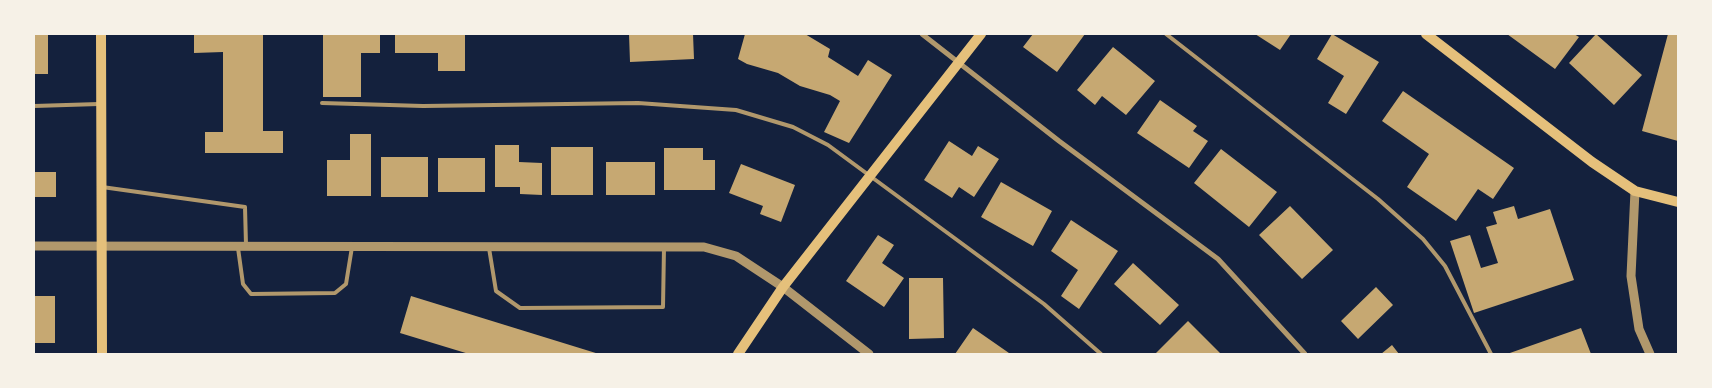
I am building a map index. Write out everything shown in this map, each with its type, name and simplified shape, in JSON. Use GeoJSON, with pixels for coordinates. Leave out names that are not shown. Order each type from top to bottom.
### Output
{"type":"FeatureCollection","features":[{"type":"Feature","properties":{"kind":"main road"},"geometry":{"type":"LineString","coordinates":[[102,34],[102,354]]}},
{"type":"Feature","properties":{"kind":"main road"},"geometry":{"type":"LineString","coordinates":[[738,354],[783,287],[981,34]]}},
{"type":"Feature","properties":{"kind":"main road"},"geometry":{"type":"LineString","coordinates":[[1426,34],[1592,162],[1636,191],[1678,202]]}},
{"type":"Feature","properties":{"kind":"street"},"geometry":{"type":"LineString","coordinates":[[922,34],[1059,141],[1218,259],[1305,354]]}},
{"type":"Feature","properties":{"kind":"street"},"geometry":{"type":"LineString","coordinates":[[1636,191],[1631,276],[1639,329],[1650,354]]}},
{"type":"Feature","properties":{"kind":"street"},"geometry":{"type":"LineString","coordinates":[[34,246],[704,247],[736,256],[783,287],[869,354]]}},
{"type":"Feature","properties":{"kind":"lane"},"geometry":{"type":"LineString","coordinates":[[1166,34],[1378,199],[1423,239],[1445,266],[1492,354]]}},
{"type":"Feature","properties":{"kind":"lane"},"geometry":{"type":"LineString","coordinates":[[322,103],[423,106],[638,103],[736,110],[793,126],[828,145],[1044,304],[1101,354]]}},
{"type":"Feature","properties":{"kind":"lane"},"geometry":{"type":"LineString","coordinates":[[34,106],[102,104]]}},
{"type":"Feature","properties":{"kind":"lane"},"geometry":{"type":"LineString","coordinates":[[102,187],[245,207],[242,246],[243,284],[251,294],[335,293],[346,284],[352,246]]}},
{"type":"Feature","properties":{"kind":"lane"},"geometry":{"type":"LineString","coordinates":[[489,246],[496,291],[520,308],[663,307],[664,246]]}},
{"type":"Feature","properties":{"kind":"building"},"geometry":{"type":"Polygon","coordinates":[[[34,34],[48,34],[48,74],[34,74],[34,34]]]}},
{"type":"Feature","properties":{"kind":"building"},"geometry":{"type":"Polygon","coordinates":[[[194,34],[263,34],[263,131],[283,131],[283,153],[205,153],[205,132],[223,132],[223,52],[194,53],[194,34]]]}},
{"type":"Feature","properties":{"kind":"building"},"geometry":{"type":"Polygon","coordinates":[[[323,34],[380,34],[380,53],[361,53],[361,97],[323,97],[323,34]]]}},
{"type":"Feature","properties":{"kind":"building"},"geometry":{"type":"Polygon","coordinates":[[[395,34],[465,34],[465,71],[438,71],[438,53],[395,53],[395,34]]]}},
{"type":"Feature","properties":{"kind":"building"},"geometry":{"type":"Polygon","coordinates":[[[629,34],[693,34],[694,59],[630,62],[629,34]]]}},
{"type":"Feature","properties":{"kind":"building"},"geometry":{"type":"Polygon","coordinates":[[[745,34],[805,34],[830,49],[828,57],[858,76],[868,60],[892,75],[849,143],[824,132],[840,101],[830,95],[800,86],[778,73],[747,64],[738,59],[745,34]]]}},
{"type":"Feature","properties":{"kind":"building"},"geometry":{"type":"Polygon","coordinates":[[[1033,34],[1085,34],[1057,72],[1023,47],[1033,34]]]}},
{"type":"Feature","properties":{"kind":"building"},"geometry":{"type":"Polygon","coordinates":[[[1255,34],[1291,34],[1280,50],[1255,34]]]}},
{"type":"Feature","properties":{"kind":"building"},"geometry":{"type":"Polygon","coordinates":[[[1332,34],[1379,62],[1346,114],[1328,103],[1344,76],[1317,59],[1332,34]]]}},
{"type":"Feature","properties":{"kind":"building"},"geometry":{"type":"Polygon","coordinates":[[[1507,34],[1574,34],[1579,37],[1555,69],[1507,34]]]}},
{"type":"Feature","properties":{"kind":"building"},"geometry":{"type":"Polygon","coordinates":[[[1596,34],[1642,75],[1614,105],[1569,63],[1596,34]]]}},
{"type":"Feature","properties":{"kind":"building"},"geometry":{"type":"Polygon","coordinates":[[[1668,34],[1678,34],[1678,141],[1642,131],[1668,34]]]}},
{"type":"Feature","properties":{"kind":"building"},"geometry":{"type":"Polygon","coordinates":[[[1113,47],[1155,81],[1126,115],[1102,96],[1095,105],[1077,90],[1113,47]]]}},
{"type":"Feature","properties":{"kind":"building"},"geometry":{"type":"Polygon","coordinates":[[[1403,91],[1514,168],[1493,199],[1478,189],[1456,221],[1407,187],[1429,154],[1382,121],[1403,91]]]}},
{"type":"Feature","properties":{"kind":"building"},"geometry":{"type":"Polygon","coordinates":[[[1160,100],[1197,126],[1193,131],[1208,141],[1189,168],[1137,133],[1160,100]]]}},
{"type":"Feature","properties":{"kind":"building"},"geometry":{"type":"Polygon","coordinates":[[[350,134],[371,134],[371,196],[327,196],[327,160],[350,160],[350,134]]]}},
{"type":"Feature","properties":{"kind":"building"},"geometry":{"type":"Polygon","coordinates":[[[949,141],[972,156],[978,146],[999,159],[974,197],[959,187],[952,198],[924,180],[949,141]]]}},
{"type":"Feature","properties":{"kind":"building"},"geometry":{"type":"Polygon","coordinates":[[[495,145],[519,145],[519,162],[542,163],[542,195],[520,194],[520,187],[495,187],[495,145]]]}},
{"type":"Feature","properties":{"kind":"building"},"geometry":{"type":"Polygon","coordinates":[[[551,147],[593,147],[593,195],[551,195],[551,147]]]}},
{"type":"Feature","properties":{"kind":"building"},"geometry":{"type":"Polygon","coordinates":[[[664,148],[703,148],[703,160],[715,160],[715,190],[664,190],[664,148]]]}},
{"type":"Feature","properties":{"kind":"building"},"geometry":{"type":"Polygon","coordinates":[[[1221,149],[1277,192],[1249,227],[1194,183],[1221,149]]]}},
{"type":"Feature","properties":{"kind":"building"},"geometry":{"type":"Polygon","coordinates":[[[381,157],[428,157],[428,197],[381,197],[381,157]]]}},
{"type":"Feature","properties":{"kind":"building"},"geometry":{"type":"Polygon","coordinates":[[[438,158],[485,158],[485,192],[438,192],[438,158]]]}},
{"type":"Feature","properties":{"kind":"building"},"geometry":{"type":"Polygon","coordinates":[[[606,162],[655,162],[655,195],[606,195],[606,162]]]}},
{"type":"Feature","properties":{"kind":"building"},"geometry":{"type":"Polygon","coordinates":[[[741,164],[795,185],[781,222],[760,214],[763,206],[729,193],[741,164]]]}},
{"type":"Feature","properties":{"kind":"building"},"geometry":{"type":"Polygon","coordinates":[[[34,172],[56,172],[56,197],[34,197],[34,172]]]}},
{"type":"Feature","properties":{"kind":"building"},"geometry":{"type":"Polygon","coordinates":[[[1001,182],[1052,211],[1033,246],[981,217],[1001,182]]]}},
{"type":"Feature","properties":{"kind":"building"},"geometry":{"type":"Polygon","coordinates":[[[1290,206],[1333,250],[1302,279],[1259,235],[1290,206]]]}},
{"type":"Feature","properties":{"kind":"building"},"geometry":{"type":"Polygon","coordinates":[[[1514,206],[1518,219],[1550,209],[1574,280],[1474,313],[1450,241],[1470,235],[1481,268],[1498,263],[1486,227],[1497,224],[1493,212],[1514,206]]]}},
{"type":"Feature","properties":{"kind":"building"},"geometry":{"type":"Polygon","coordinates":[[[1071,220],[1118,251],[1079,309],[1061,296],[1078,270],[1051,251],[1071,220]]]}},
{"type":"Feature","properties":{"kind":"building"},"geometry":{"type":"Polygon","coordinates":[[[878,235],[894,245],[882,263],[904,278],[884,307],[846,281],[878,235]]]}},
{"type":"Feature","properties":{"kind":"building"},"geometry":{"type":"Polygon","coordinates":[[[1133,263],[1179,305],[1160,325],[1114,284],[1133,263]]]}},
{"type":"Feature","properties":{"kind":"building"},"geometry":{"type":"Polygon","coordinates":[[[909,278],[943,278],[944,338],[909,339],[909,278]]]}},
{"type":"Feature","properties":{"kind":"building"},"geometry":{"type":"Polygon","coordinates":[[[1376,287],[1393,305],[1358,339],[1341,321],[1376,287]]]}},
{"type":"Feature","properties":{"kind":"building"},"geometry":{"type":"Polygon","coordinates":[[[34,296],[55,296],[55,343],[34,343],[34,296]]]}},
{"type":"Feature","properties":{"kind":"building"},"geometry":{"type":"Polygon","coordinates":[[[411,296],[599,354],[469,354],[400,333],[411,296]]]}},
{"type":"Feature","properties":{"kind":"building"},"geometry":{"type":"Polygon","coordinates":[[[1188,321],[1221,354],[1155,354],[1188,321]]]}},
{"type":"Feature","properties":{"kind":"building"},"geometry":{"type":"Polygon","coordinates":[[[973,328],[1009,353],[955,354],[973,328]]]}},
{"type":"Feature","properties":{"kind":"building"},"geometry":{"type":"Polygon","coordinates":[[[1581,328],[1591,354],[1507,354],[1581,328]]]}},
{"type":"Feature","properties":{"kind":"building"},"geometry":{"type":"Polygon","coordinates":[[[1392,345],[1399,354],[1381,354],[1392,345]]]}}]}
